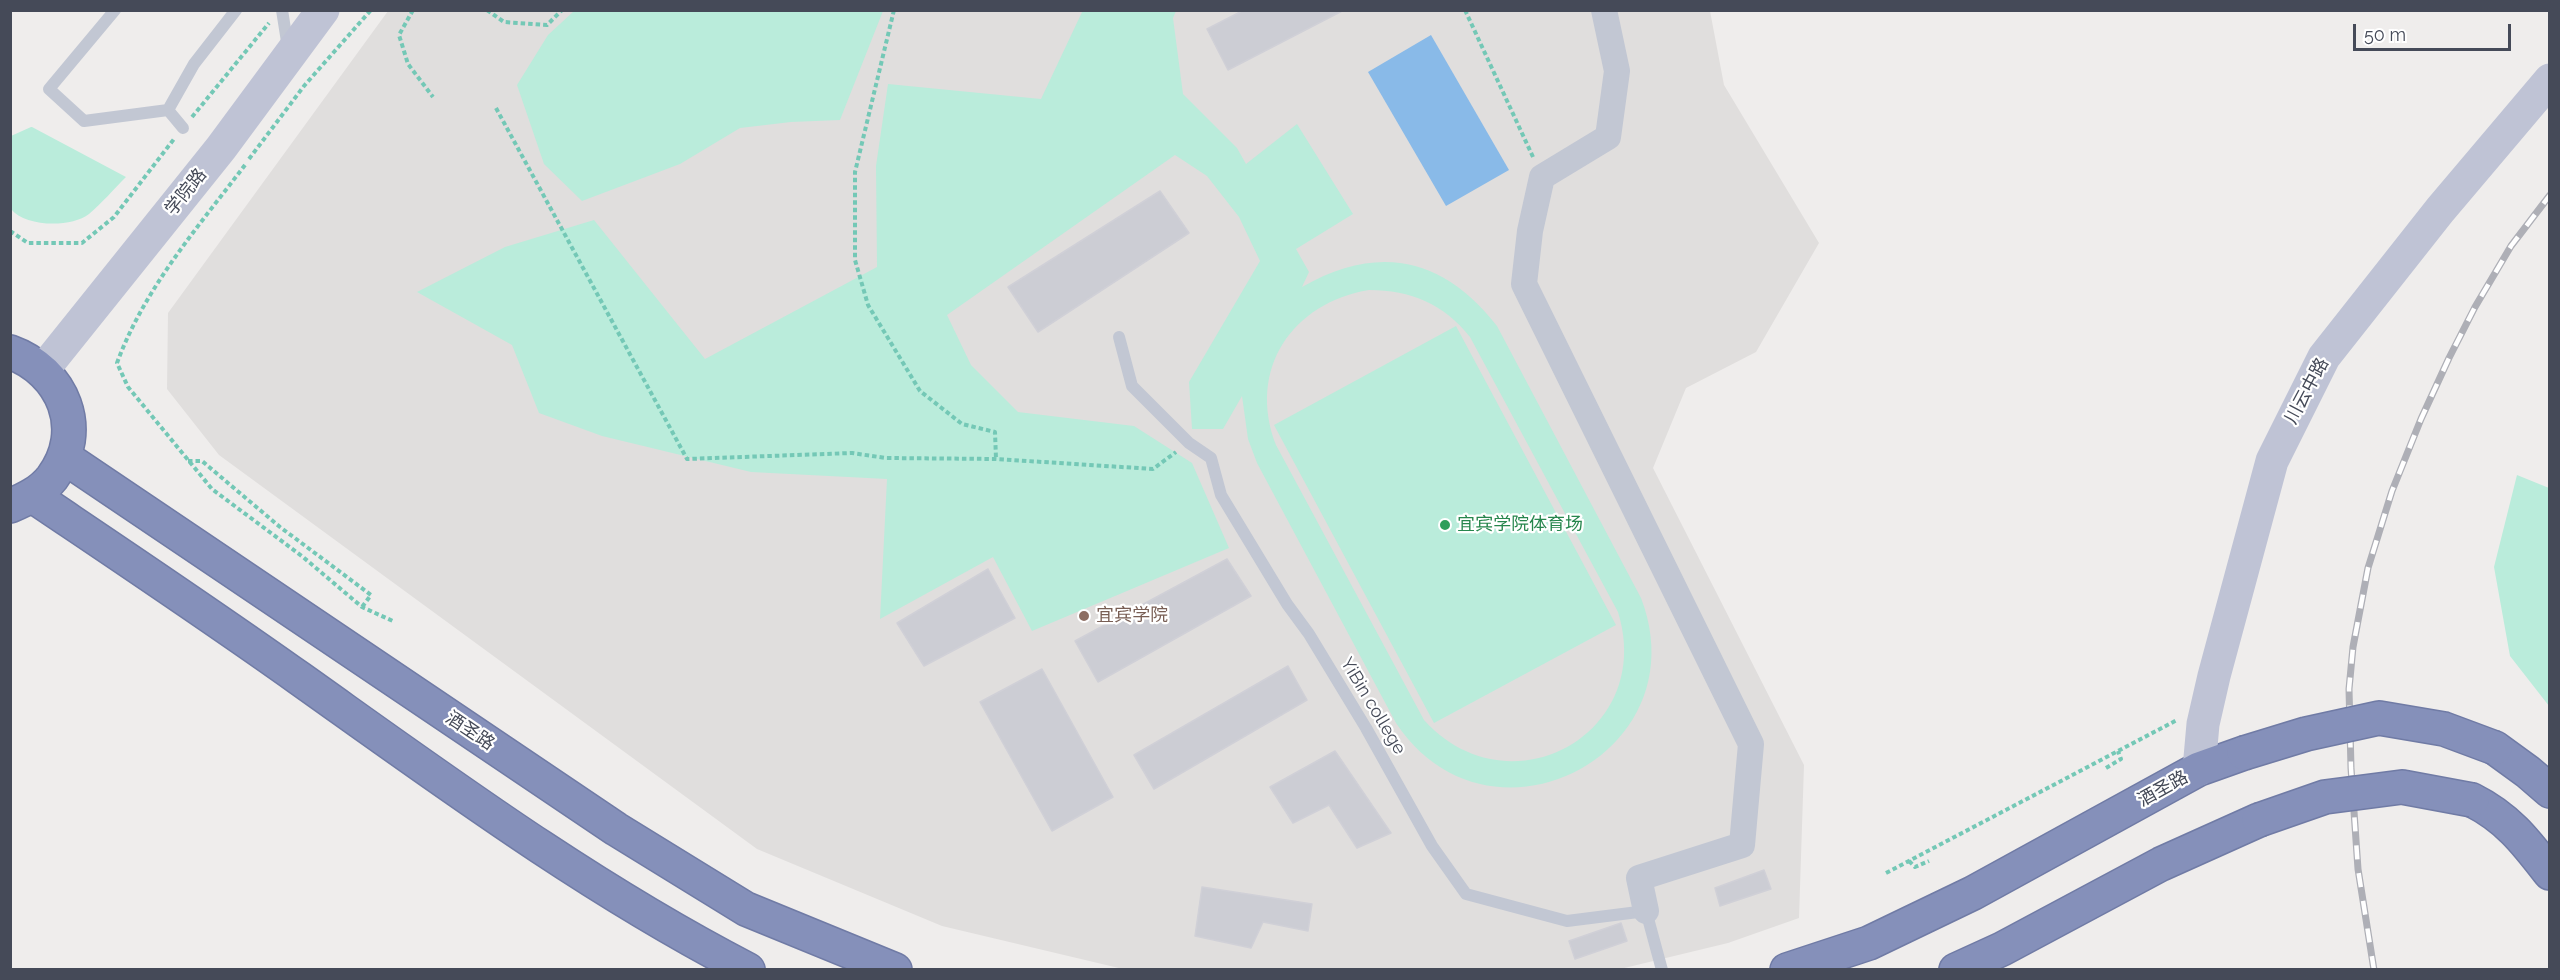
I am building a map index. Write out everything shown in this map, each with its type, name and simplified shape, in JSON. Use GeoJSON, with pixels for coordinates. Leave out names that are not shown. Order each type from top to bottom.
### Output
{"type":"FeatureCollection","features":[{"type":"Feature","properties":{"kind":"highway"},"geometry":{"type":"LineString","coordinates":[[10,352],[27,357],[44,370],[58,388],[67,410],[69,434],[64,457],[52,479],[22,501],[231,630],[431,772],[558,856],[681,935],[748,969]]}},
{"type":"Feature","properties":{"kind":"highway","name":"酒圣路"},"geometry":{"type":"LineString","coordinates":[[64,457],[616,829],[746,909],[896,969]]}},
{"type":"Feature","properties":{"kind":"highway","name":"酒圣路"},"geometry":{"type":"LineString","coordinates":[[1787,969],[1869,943],[1972,893],[2199,769],[2306,734],[2379,718],[2444,729],[2495,748],[2550,791]]}},
{"type":"Feature","properties":{"kind":"highway"},"geometry":{"type":"LineString","coordinates":[[2495,748],[2550,761]]}},
{"type":"Feature","properties":{"kind":"highway"},"geometry":{"type":"LineString","coordinates":[[1956,969],[2002,949],[2161,864],[2259,820],[2325,797],[2402,787],[2483,806],[2543,852]]}},
{"type":"Feature","properties":{"kind":"street","name":"学院路"},"geometry":{"type":"LineString","coordinates":[[44,370],[221,148],[323,10]]}},
{"type":"Feature","properties":{"kind":"street"},"geometry":{"type":"LineString","coordinates":[[1604,10],[1617,71],[1608,136],[1542,177],[1530,231],[1524,284],[1751,744],[1742,845],[1639,878],[1646,911]]}},
{"type":"Feature","properties":{"kind":"street","name":"川云中路"},"geometry":{"type":"LineString","coordinates":[[2199,769],[2207,708],[2272,460],[2324,357],[2440,210],[2550,80]]}},
{"type":"Feature","properties":{"kind":"lane"},"geometry":{"type":"LineString","coordinates":[[115,10],[49,89],[84,121],[168,110]]}},
{"type":"Feature","properties":{"kind":"lane"},"geometry":{"type":"LineString","coordinates":[[168,110],[194,64],[236,10]]}},
{"type":"Feature","properties":{"kind":"lane"},"geometry":{"type":"LineString","coordinates":[[282,10],[289,57]]}},
{"type":"Feature","properties":{"kind":"lane"},"geometry":{"type":"LineString","coordinates":[[168,110],[183,128]]}},
{"type":"Feature","properties":{"kind":"lane","name":"YiBin college"},"geometry":{"type":"LineString","coordinates":[[1119,337],[1132,386],[1189,443],[1211,458],[1221,495],[1287,604],[1309,634],[1361,719],[1432,846],[1466,894],[1567,921],[1646,911]]}},
{"type":"Feature","properties":{"kind":"lane"},"geometry":{"type":"LineString","coordinates":[[1646,911],[1662,969]]}},
{"type":"Feature","properties":{"kind":"path"},"geometry":{"type":"LineString","coordinates":[[371,10],[297,95],[176,257],[129,330],[117,363],[128,387],[212,489],[303,557],[362,607],[396,622]]}},
{"type":"Feature","properties":{"kind":"path"},"geometry":{"type":"LineString","coordinates":[[413,10],[399,35],[408,64],[433,97]]}},
{"type":"Feature","properties":{"kind":"path"},"geometry":{"type":"LineString","coordinates":[[487,10],[504,22],[547,25],[562,10]]}},
{"type":"Feature","properties":{"kind":"path"},"geometry":{"type":"LineString","coordinates":[[894,10],[855,172],[855,260],[868,305],[920,391],[962,424],[995,432],[996,459]]}},
{"type":"Feature","properties":{"kind":"path"},"geometry":{"type":"LineString","coordinates":[[1465,10],[1542,177]]}},
{"type":"Feature","properties":{"kind":"path"},"geometry":{"type":"LineString","coordinates":[[10,231],[28,243],[82,243],[114,217],[183,128],[272,20]]}},
{"type":"Feature","properties":{"kind":"path"},"geometry":{"type":"LineString","coordinates":[[496,108],[687,459],[852,453],[886,458],[996,459],[1153,470],[1189,443]]}},
{"type":"Feature","properties":{"kind":"path"},"geometry":{"type":"LineString","coordinates":[[188,461],[202,461],[280,527],[371,595],[362,607]]}},
{"type":"Feature","properties":{"kind":"path"},"geometry":{"type":"LineString","coordinates":[[1886,873],[2190,713],[2207,708]]}},
{"type":"Feature","properties":{"kind":"path"},"geometry":{"type":"LineString","coordinates":[[2106,768],[2121,759],[2118,751]]}},
{"type":"Feature","properties":{"kind":"path"},"geometry":{"type":"LineString","coordinates":[[1909,861],[1914,867],[1929,861]]}},
{"type":"Feature","properties":{"kind":"shaded area","name":"宜宾学院"},"geometry":{"type":"Polygon","coordinates":[[[388,11],[1710,11],[1724,85],[1819,243],[1756,352],[1686,388],[1653,468],[1804,765],[1799,918],[1728,943],[1616,970],[1123,969],[942,926],[757,849],[219,455],[167,389],[168,313],[388,11]]]}},
{"type":"Feature","properties":{"kind":"green space"},"geometry":{"type":"Polygon","coordinates":[[[1083,10],[1176,11],[1173,18],[1183,94],[1237,148],[1246,164],[1297,124],[1353,214],[1296,249],[1309,272],[1302,287],[1330,273],[1357,265],[1382,262],[1407,264],[1431,272],[1454,284],[1476,302],[1497,326],[1641,598],[1652,654],[1641,703],[1614,743],[1576,772],[1530,786],[1482,784],[1436,764],[1396,723],[1257,463],[1248,439],[1242,396],[1223,429],[1192,429],[1189,382],[1260,261],[1239,217],[1207,176],[1175,155],[947,315],[971,365],[1018,412],[1134,426],[1192,463],[1229,548],[1032,631],[993,557],[880,619],[887,479],[751,472],[602,436],[539,413],[512,345],[417,292],[505,247],[594,220],[705,359],[877,267],[876,166],[888,84],[1041,99],[1083,10]],[[1369,290],[1342,297],[1318,309],[1298,325],[1283,344],[1272,366],[1267,391],[1269,417],[1276,445],[1424,720],[1458,747],[1496,760],[1533,759],[1567,747],[1596,725],[1616,694],[1624,656],[1618,612],[1470,337],[1449,316],[1426,301],[1413,296],[1369,290]]]}},
{"type":"Feature","properties":{"kind":"green space"},"geometry":{"type":"Polygon","coordinates":[[[574,11],[883,11],[840,120],[791,122],[740,128],[680,164],[582,201],[544,164],[517,85],[548,35],[574,11]]]}},
{"type":"Feature","properties":{"kind":"green space"},"geometry":{"type":"Polygon","coordinates":[[[32,127],[126,177],[94,210],[81,219],[48,223],[37,222],[18,215],[11,209],[11,136],[32,127]]]}},
{"type":"Feature","properties":{"kind":"green space","name":"宜宾学院体育场"},"geometry":{"type":"Polygon","coordinates":[[[1456,326],[1616,625],[1434,723],[1274,425],[1456,326]]]}},
{"type":"Feature","properties":{"kind":"green space"},"geometry":{"type":"Polygon","coordinates":[[[2517,475],[2549,488],[2549,706],[2510,656],[2494,567],[2517,475]]]}},
{"type":"Feature","properties":{"kind":"water"},"geometry":{"type":"Polygon","coordinates":[[[1431,35],[1509,170],[1446,206],[1368,72],[1431,35]]]}},
{"type":"Feature","properties":{"kind":"building"},"geometry":{"type":"Polygon","coordinates":[[[1244,10],[1344,10],[1228,70],[1207,29],[1244,10]]]}},
{"type":"Feature","properties":{"kind":"building"},"geometry":{"type":"Polygon","coordinates":[[[1160,191],[1189,233],[1038,332],[1008,287],[1160,191]]]}},
{"type":"Feature","properties":{"kind":"building"},"geometry":{"type":"Polygon","coordinates":[[[1227,559],[1251,596],[1098,682],[1075,641],[1227,559]]]}},
{"type":"Feature","properties":{"kind":"building"},"geometry":{"type":"Polygon","coordinates":[[[988,569],[1015,618],[924,666],[897,623],[988,569]]]}},
{"type":"Feature","properties":{"kind":"building"},"geometry":{"type":"Polygon","coordinates":[[[1288,666],[1307,700],[1154,789],[1134,755],[1288,666]]]}},
{"type":"Feature","properties":{"kind":"building"},"geometry":{"type":"Polygon","coordinates":[[[1042,669],[1113,797],[1052,831],[980,702],[1042,669]]]}},
{"type":"Feature","properties":{"kind":"building"},"geometry":{"type":"Polygon","coordinates":[[[1335,751],[1391,833],[1357,848],[1329,805],[1293,823],[1270,787],[1335,751]]]}},
{"type":"Feature","properties":{"kind":"building"},"geometry":{"type":"Polygon","coordinates":[[[1764,870],[1771,889],[1720,906],[1715,888],[1764,870]]]}},
{"type":"Feature","properties":{"kind":"building"},"geometry":{"type":"Polygon","coordinates":[[[1202,887],[1312,904],[1308,931],[1263,922],[1251,948],[1195,936],[1202,887]]]}},
{"type":"Feature","properties":{"kind":"building"},"geometry":{"type":"Polygon","coordinates":[[[1621,923],[1627,941],[1575,959],[1569,941],[1621,923]]]}},
{"type":"Feature","properties":{"kind":"railway"},"geometry":{"type":"LineString","coordinates":[[2374,970],[2358,869],[2351,768],[2349,689],[2353,647],[2368,568],[2392,491],[2449,358],[2475,307],[2511,246],[2550,195]]}},
{"type":"Feature","properties":{"kind":"place","name":"宜宾学院体育场"},"geometry":{"type":"Point","coordinates":[1445,525]}},
{"type":"Feature","properties":{"kind":"place","name":"宜宾学院"},"geometry":{"type":"Point","coordinates":[1084,616]}}]}
